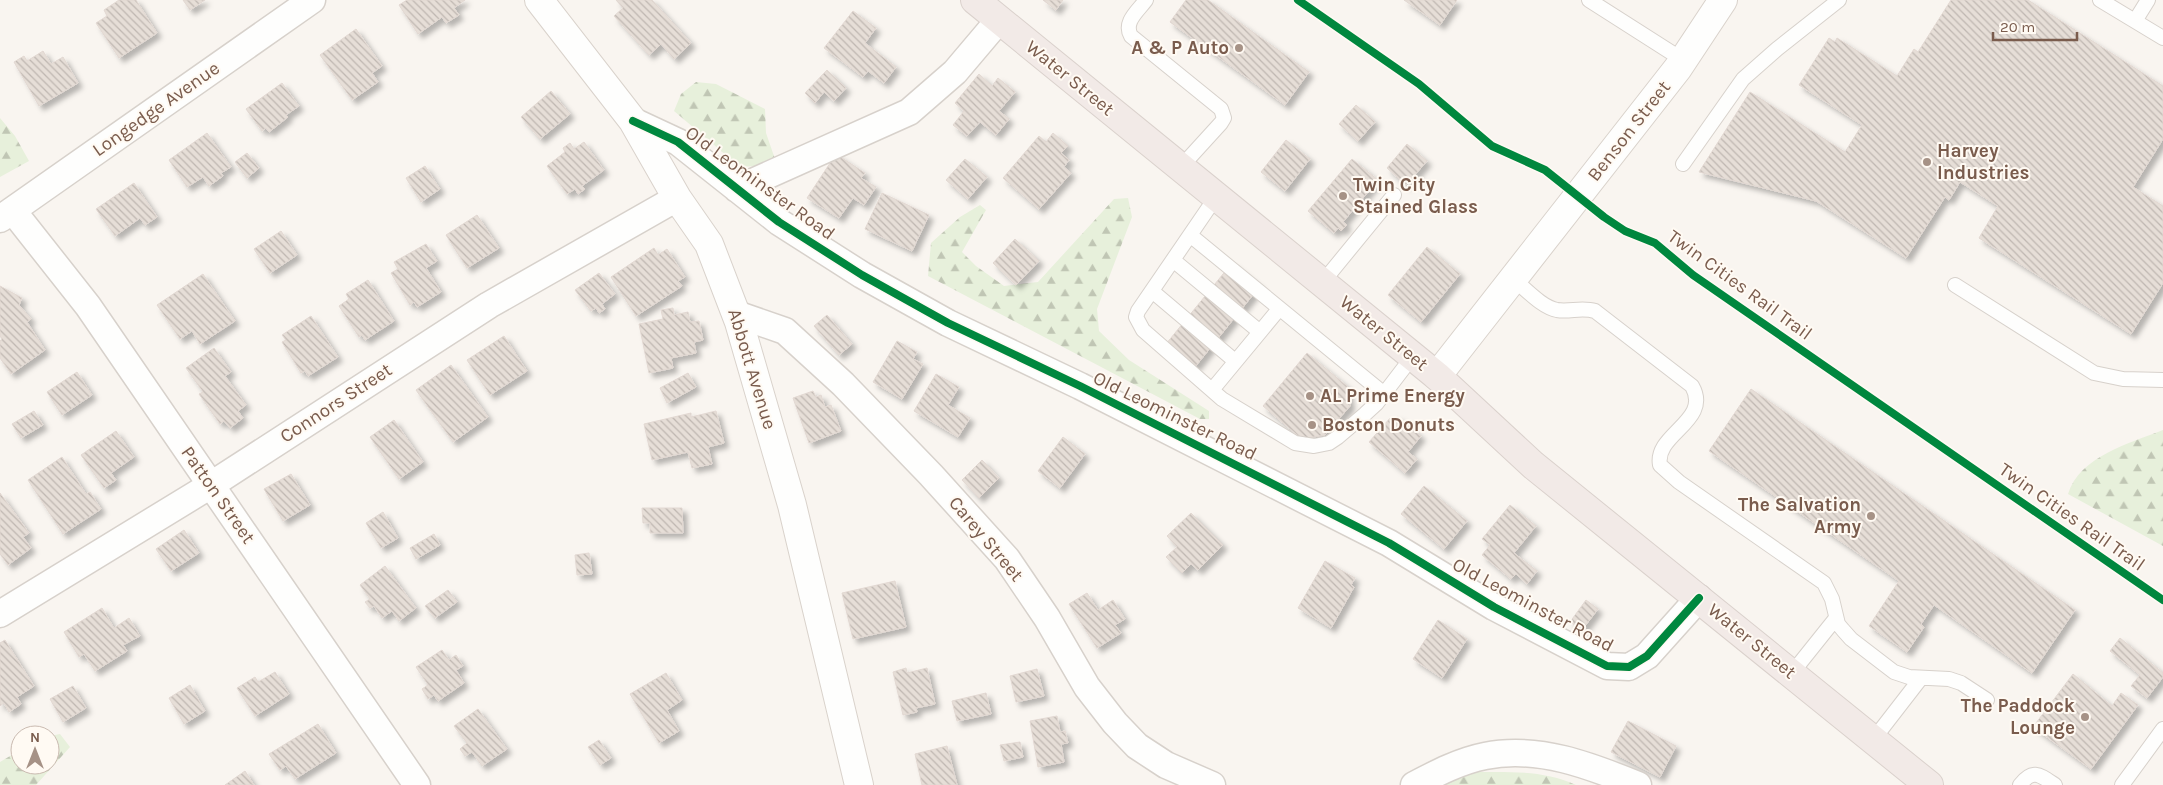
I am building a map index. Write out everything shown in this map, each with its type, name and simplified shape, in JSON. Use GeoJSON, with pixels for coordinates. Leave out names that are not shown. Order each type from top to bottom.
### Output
{"type":"FeatureCollection","features":[{"type":"Feature","properties":{"kind":"highway","name":"Water Street"},"geometry":{"type":"LineString","coordinates":[[974,0],[1413,356],[1533,465],[1928,785]]}},
{"type":"Feature","properties":{"kind":"main road","name":"Abbott Avenue"},"geometry":{"type":"LineString","coordinates":[[539,0],[633,121],[677,198],[710,244],[736,314],[792,505],[859,785]]}},
{"type":"Feature","properties":{"kind":"main road","name":"Benson Street"},"geometry":{"type":"LineString","coordinates":[[1437,376],[1683,60],[1723,0]]}},
{"type":"Feature","properties":{"kind":"street","name":"Longedge Avenue"},"geometry":{"type":"LineString","coordinates":[[7,215],[312,0]]}},
{"type":"Feature","properties":{"kind":"street"},"geometry":{"type":"LineString","coordinates":[[736,189],[909,112],[955,72],[999,20]]}},
{"type":"Feature","properties":{"kind":"street","name":"Old Leominster Road"},"geometry":{"type":"LineString","coordinates":[[633,121],[678,142],[779,222],[862,275],[948,323],[1389,542],[1494,607],[1607,666],[1629,667],[1647,656],[1699,598]]}},
{"type":"Feature","properties":{"kind":"street","name":"Connors Street"},"geometry":{"type":"LineString","coordinates":[[0,614],[212,485],[489,305],[677,198]]}},
{"type":"Feature","properties":{"kind":"street","name":"Patton Street"},"geometry":{"type":"LineString","coordinates":[[7,215],[88,306],[417,785]]}},
{"type":"Feature","properties":{"kind":"street","name":"Carey Street"},"geometry":{"type":"LineString","coordinates":[[736,314],[786,331],[843,384],[931,475],[1007,559],[1047,618],[1087,686],[1137,746],[1166,765],[1212,785]]}},
{"type":"Feature","properties":{"kind":"street"},"geometry":{"type":"LineString","coordinates":[[1414,785],[1443,769],[1486,756],[1530,753],[1572,761],[1638,785]]}},
{"type":"Feature","properties":{"kind":"lane"},"geometry":{"type":"LineString","coordinates":[[1146,0],[1128,23],[1128,31],[1131,36],[1221,109],[1223,113],[1221,123],[1180,168]]}},
{"type":"Feature","properties":{"kind":"lane"},"geometry":{"type":"LineString","coordinates":[[1589,0],[1683,60]]}},
{"type":"Feature","properties":{"kind":"lane"},"geometry":{"type":"LineString","coordinates":[[1683,164],[1743,79],[1777,49],[1840,0]]}},
{"type":"Feature","properties":{"kind":"lane"},"geometry":{"type":"LineString","coordinates":[[2100,0],[2163,38]]}},
{"type":"Feature","properties":{"kind":"lane"},"geometry":{"type":"LineString","coordinates":[[2136,21],[2148,0]]}},
{"type":"Feature","properties":{"kind":"lane"},"geometry":{"type":"LineString","coordinates":[[1322,283],[1394,195]]}},
{"type":"Feature","properties":{"kind":"lane"},"geometry":{"type":"LineString","coordinates":[[1216,197],[1138,310],[1137,321],[1143,330],[1212,390],[1228,402],[1295,442],[1314,446],[1329,442],[1338,437],[1377,403],[1413,356]]}},
{"type":"Feature","properties":{"kind":"lane"},"geometry":{"type":"LineString","coordinates":[[1190,235],[1384,393]]}},
{"type":"Feature","properties":{"kind":"lane"},"geometry":{"type":"LineString","coordinates":[[1173,260],[1260,332]]}},
{"type":"Feature","properties":{"kind":"lane"},"geometry":{"type":"LineString","coordinates":[[1512,279],[1551,308],[1568,310],[1587,308],[1595,310],[1692,386],[1696,398],[1695,410],[1661,450],[1660,465],[1679,482],[1824,583],[1832,599],[1838,624],[1851,639],[1894,672],[1908,677],[1949,679],[1961,683],[1987,700]]}},
{"type":"Feature","properties":{"kind":"lane"},"geometry":{"type":"LineString","coordinates":[[1955,285],[2094,373],[2123,379],[2163,380]]}},
{"type":"Feature","properties":{"kind":"lane"},"geometry":{"type":"LineString","coordinates":[[1152,291],[1235,362]]}},
{"type":"Feature","properties":{"kind":"lane"},"geometry":{"type":"LineString","coordinates":[[1212,390],[1279,309]]}},
{"type":"Feature","properties":{"kind":"lane"},"geometry":{"type":"LineString","coordinates":[[1792,673],[1836,618]]}},
{"type":"Feature","properties":{"kind":"lane"},"geometry":{"type":"LineString","coordinates":[[1873,740],[1920,678]]}},
{"type":"Feature","properties":{"kind":"lane"},"geometry":{"type":"LineString","coordinates":[[2122,785],[2163,729]]}},
{"type":"Feature","properties":{"kind":"lane"},"geometry":{"type":"LineString","coordinates":[[2020,785],[2025,778],[2034,774],[2039,774],[2055,785]]}},
{"type":"Feature","properties":{"kind":"green space"},"geometry":{"type":"Polygon","coordinates":[[[696,82],[716,84],[765,109],[766,133],[775,159],[769,165],[740,167],[674,111],[681,94],[696,82]]]}},
{"type":"Feature","properties":{"kind":"green space"},"geometry":{"type":"Polygon","coordinates":[[[0,118],[15,136],[29,161],[0,177],[0,118]]]}},
{"type":"Feature","properties":{"kind":"green space"},"geometry":{"type":"Polygon","coordinates":[[[1128,198],[1132,217],[1097,309],[1099,331],[1129,360],[1209,411],[1209,419],[1200,419],[928,276],[931,243],[960,217],[980,205],[986,210],[962,252],[976,266],[1004,286],[1038,282],[1114,199],[1128,198]]]}},
{"type":"Feature","properties":{"kind":"green space"},"geometry":{"type":"Polygon","coordinates":[[[2163,430],[2163,546],[2068,494],[2074,481],[2095,460],[2122,446],[2163,430]]]}},
{"type":"Feature","properties":{"kind":"green space"},"geometry":{"type":"Polygon","coordinates":[[[60,734],[70,747],[60,758],[60,734]]]}},
{"type":"Feature","properties":{"kind":"green space"},"geometry":{"type":"Polygon","coordinates":[[[10,756],[10,775],[45,775],[36,785],[0,785],[0,762],[10,756]]]}},
{"type":"Feature","properties":{"kind":"green space"},"geometry":{"type":"Polygon","coordinates":[[[1474,772],[1539,774],[1576,785],[1436,785],[1474,772]]]}},
{"type":"Feature","properties":{"kind":"building"},"geometry":{"type":"Polygon","coordinates":[[[119,0],[136,0],[157,33],[119,58],[96,23],[107,16],[104,10],[119,0]]]}},
{"type":"Feature","properties":{"kind":"building"},"geometry":{"type":"Polygon","coordinates":[[[183,0],[205,0],[190,10],[183,0]]]}},
{"type":"Feature","properties":{"kind":"building"},"geometry":{"type":"Polygon","coordinates":[[[407,0],[465,0],[454,8],[459,15],[446,23],[442,17],[418,34],[399,5],[407,0]]]}},
{"type":"Feature","properties":{"kind":"building"},"geometry":{"type":"Polygon","coordinates":[[[616,0],[652,0],[691,43],[674,59],[661,44],[649,55],[614,16],[623,8],[616,0]]]}},
{"type":"Feature","properties":{"kind":"building"},"geometry":{"type":"Polygon","coordinates":[[[1043,0],[1063,0],[1056,10],[1043,0]]]}},
{"type":"Feature","properties":{"kind":"building"},"geometry":{"type":"Polygon","coordinates":[[[1186,0],[1208,0],[1309,72],[1285,105],[1170,22],[1186,0]]]}},
{"type":"Feature","properties":{"kind":"building"},"geometry":{"type":"Polygon","coordinates":[[[1404,0],[1457,0],[1440,25],[1404,0]]]}},
{"type":"Feature","properties":{"kind":"building","name":"Harvey Industries"},"geometry":{"type":"Polygon","coordinates":[[[1951,0],[2028,0],[2163,86],[2163,139],[2133,187],[2163,206],[2163,283],[2131,334],[1979,238],[1998,206],[1960,182],[1949,200],[1945,197],[1906,258],[1816,201],[1699,172],[1750,92],[1845,152],[1862,125],[1799,85],[1829,38],[1835,42],[1837,38],[1897,76],[1914,49],[1918,52],[1951,0]]]}},
{"type":"Feature","properties":{"kind":"building"},"geometry":{"type":"Polygon","coordinates":[[[853,11],[876,28],[865,43],[896,67],[884,83],[868,71],[863,77],[824,48],[853,11]]]}},
{"type":"Feature","properties":{"kind":"building"},"geometry":{"type":"Polygon","coordinates":[[[356,29],[382,66],[372,73],[378,82],[352,100],[320,55],[356,29]]]}},
{"type":"Feature","properties":{"kind":"building"},"geometry":{"type":"Polygon","coordinates":[[[43,51],[51,64],[63,57],[78,83],[39,106],[14,62],[24,56],[27,61],[43,51]]]}},
{"type":"Feature","properties":{"kind":"building"},"geometry":{"type":"Polygon","coordinates":[[[827,70],[846,88],[834,101],[824,92],[815,103],[805,93],[827,70]]]}},
{"type":"Feature","properties":{"kind":"building"},"geometry":{"type":"Polygon","coordinates":[[[979,74],[992,86],[998,78],[1015,92],[999,111],[1009,119],[996,135],[980,122],[967,136],[953,125],[964,111],[955,103],[979,74]]]}},
{"type":"Feature","properties":{"kind":"building"},"geometry":{"type":"Polygon","coordinates":[[[282,83],[299,106],[286,115],[288,117],[269,132],[266,128],[262,131],[246,109],[282,83]]]}},
{"type":"Feature","properties":{"kind":"building"},"geometry":{"type":"Polygon","coordinates":[[[551,91],[570,114],[540,139],[521,117],[551,91]]]}},
{"type":"Feature","properties":{"kind":"building"},"geometry":{"type":"Polygon","coordinates":[[[1356,105],[1375,122],[1358,141],[1339,124],[1356,105]]]}},
{"type":"Feature","properties":{"kind":"building"},"geometry":{"type":"Polygon","coordinates":[[[207,133],[231,167],[221,173],[223,176],[209,186],[203,177],[187,187],[169,160],[207,133]]]}},
{"type":"Feature","properties":{"kind":"building"},"geometry":{"type":"Polygon","coordinates":[[[1053,133],[1068,146],[1061,153],[1069,160],[1064,167],[1071,173],[1039,209],[1003,178],[1039,136],[1046,142],[1053,133]]]}},
{"type":"Feature","properties":{"kind":"building"},"geometry":{"type":"Polygon","coordinates":[[[1286,140],[1310,159],[1285,191],[1261,172],[1286,140]]]}},
{"type":"Feature","properties":{"kind":"building"},"geometry":{"type":"Polygon","coordinates":[[[584,142],[604,170],[582,186],[585,189],[578,194],[575,189],[567,194],[547,166],[565,152],[563,148],[570,143],[574,149],[584,142]]]}},
{"type":"Feature","properties":{"kind":"building"},"geometry":{"type":"Polygon","coordinates":[[[1407,144],[1427,161],[1406,185],[1387,168],[1407,144]]]}},
{"type":"Feature","properties":{"kind":"building"},"geometry":{"type":"Polygon","coordinates":[[[247,153],[259,168],[247,178],[235,162],[247,153]]]}},
{"type":"Feature","properties":{"kind":"building"},"geometry":{"type":"Polygon","coordinates":[[[836,154],[865,173],[861,178],[876,187],[864,205],[853,198],[839,218],[807,198],[836,154]]]}},
{"type":"Feature","properties":{"kind":"building"},"geometry":{"type":"Polygon","coordinates":[[[965,159],[987,177],[968,199],[946,180],[965,159]]]}},
{"type":"Feature","properties":{"kind":"building","name":"Twin City Stained Glass"},"geometry":{"type":"Polygon","coordinates":[[[1352,159],[1378,180],[1343,222],[1347,225],[1341,231],[1338,228],[1334,233],[1308,211],[1352,159]]]}},
{"type":"Feature","properties":{"kind":"building"},"geometry":{"type":"Polygon","coordinates":[[[425,166],[440,189],[421,202],[406,178],[425,166]]]}},
{"type":"Feature","properties":{"kind":"building"},"geometry":{"type":"Polygon","coordinates":[[[134,183],[157,217],[145,225],[140,218],[115,236],[96,209],[134,183]]]}},
{"type":"Feature","properties":{"kind":"building"},"geometry":{"type":"Polygon","coordinates":[[[882,193],[929,215],[912,251],[865,229],[882,193]]]}},
{"type":"Feature","properties":{"kind":"building"},"geometry":{"type":"Polygon","coordinates":[[[477,215],[499,248],[467,268],[446,235],[477,215]]]}},
{"type":"Feature","properties":{"kind":"building"},"geometry":{"type":"Polygon","coordinates":[[[281,231],[297,255],[270,273],[254,249],[281,231]]]}},
{"type":"Feature","properties":{"kind":"building"},"geometry":{"type":"Polygon","coordinates":[[[1015,239],[1039,261],[1016,285],[993,263],[1015,239]]]}},
{"type":"Feature","properties":{"kind":"building"},"geometry":{"type":"Polygon","coordinates":[[[426,244],[437,261],[426,268],[441,292],[417,307],[414,302],[410,305],[391,273],[398,269],[394,262],[426,244]]]}},
{"type":"Feature","properties":{"kind":"building"},"geometry":{"type":"Polygon","coordinates":[[[1427,247],[1460,274],[1421,322],[1388,295],[1427,247]]]}},
{"type":"Feature","properties":{"kind":"building"},"geometry":{"type":"Polygon","coordinates":[[[654,248],[658,255],[667,249],[685,277],[678,281],[682,286],[636,316],[611,277],[654,248]]]}},
{"type":"Feature","properties":{"kind":"building"},"geometry":{"type":"Polygon","coordinates":[[[1232,263],[1260,286],[1195,367],[1166,344],[1232,263]]]}},
{"type":"Feature","properties":{"kind":"building"},"geometry":{"type":"Polygon","coordinates":[[[599,273],[615,294],[602,304],[605,309],[599,313],[596,308],[591,311],[575,290],[599,273]]]}},
{"type":"Feature","properties":{"kind":"building"},"geometry":{"type":"Polygon","coordinates":[[[203,274],[235,321],[200,344],[192,331],[180,339],[157,305],[203,274]]]}},
{"type":"Feature","properties":{"kind":"building"},"geometry":{"type":"Polygon","coordinates":[[[368,280],[394,321],[365,340],[362,335],[359,337],[339,306],[349,299],[346,294],[368,280]]]}},
{"type":"Feature","properties":{"kind":"building"},"geometry":{"type":"Polygon","coordinates":[[[0,286],[22,298],[19,305],[31,319],[27,322],[45,350],[11,374],[0,358],[0,341],[2,339],[0,336],[0,286]]]}},
{"type":"Feature","properties":{"kind":"building"},"geometry":{"type":"Polygon","coordinates":[[[673,308],[674,315],[688,312],[690,322],[699,321],[703,340],[694,342],[696,353],[671,358],[673,368],[649,373],[639,324],[663,319],[661,310],[673,308]]]}},
{"type":"Feature","properties":{"kind":"building"},"geometry":{"type":"Polygon","coordinates":[[[827,315],[852,344],[839,355],[814,326],[827,315]]]}},
{"type":"Feature","properties":{"kind":"building"},"geometry":{"type":"Polygon","coordinates":[[[311,316],[338,357],[308,376],[305,371],[301,373],[282,342],[286,340],[282,335],[311,316]]]}},
{"type":"Feature","properties":{"kind":"building"},"geometry":{"type":"Polygon","coordinates":[[[504,336],[527,371],[490,395],[467,360],[504,336]]]}},
{"type":"Feature","properties":{"kind":"building"},"geometry":{"type":"Polygon","coordinates":[[[897,341],[917,352],[913,359],[923,364],[902,399],[873,382],[897,341]]]}},
{"type":"Feature","properties":{"kind":"building"},"geometry":{"type":"Polygon","coordinates":[[[214,348],[231,372],[225,376],[246,405],[238,411],[243,418],[230,428],[224,421],[220,424],[199,394],[203,392],[186,368],[214,348]]]}},
{"type":"Feature","properties":{"kind":"building","name":"AL Prime Energy"},"geometry":{"type":"Polygon","coordinates":[[[1307,353],[1347,386],[1350,406],[1325,435],[1302,439],[1263,406],[1307,353]]]}},
{"type":"Feature","properties":{"kind":"building"},"geometry":{"type":"Polygon","coordinates":[[[451,365],[488,417],[453,442],[416,390],[451,365]]]}},
{"type":"Feature","properties":{"kind":"building"},"geometry":{"type":"Polygon","coordinates":[[[77,372],[92,395],[62,415],[47,392],[77,372]]]}},
{"type":"Feature","properties":{"kind":"building"},"geometry":{"type":"Polygon","coordinates":[[[688,373],[696,387],[667,403],[660,388],[688,373]]]}},
{"type":"Feature","properties":{"kind":"building"},"geometry":{"type":"Polygon","coordinates":[[[936,374],[959,387],[948,405],[970,418],[958,437],[914,411],[936,374]]]}},
{"type":"Feature","properties":{"kind":"building","name":"The Salvation Army"},"geometry":{"type":"Polygon","coordinates":[[[1751,389],[2075,610],[2032,673],[1934,605],[1921,624],[1924,627],[1907,652],[1869,626],[1899,581],[1709,451],[1751,389]]]}},
{"type":"Feature","properties":{"kind":"building"},"geometry":{"type":"Polygon","coordinates":[[[813,391],[816,397],[821,395],[825,407],[831,405],[841,431],[809,443],[793,398],[813,391]]]}},
{"type":"Feature","properties":{"kind":"building"},"geometry":{"type":"Polygon","coordinates":[[[34,411],[43,425],[21,438],[12,424],[34,411]]]}},
{"type":"Feature","properties":{"kind":"building"},"geometry":{"type":"Polygon","coordinates":[[[716,411],[724,443],[708,447],[712,464],[692,468],[688,452],[652,460],[644,424],[691,413],[691,417],[716,411]]]}},
{"type":"Feature","properties":{"kind":"building"},"geometry":{"type":"Polygon","coordinates":[[[1397,416],[1421,436],[1408,452],[1417,459],[1405,473],[1369,442],[1391,417],[1394,419],[1397,416]]]}},
{"type":"Feature","properties":{"kind":"building"},"geometry":{"type":"Polygon","coordinates":[[[394,420],[423,462],[399,479],[370,437],[394,420]]]}},
{"type":"Feature","properties":{"kind":"building"},"geometry":{"type":"Polygon","coordinates":[[[116,431],[134,457],[111,473],[116,480],[104,488],[81,455],[116,431]]]}},
{"type":"Feature","properties":{"kind":"building"},"geometry":{"type":"Polygon","coordinates":[[[1063,437],[1085,454],[1060,488],[1038,471],[1063,437]]]}},
{"type":"Feature","properties":{"kind":"building"},"geometry":{"type":"Polygon","coordinates":[[[62,457],[86,494],[90,492],[101,509],[63,534],[28,480],[62,457]]]}},
{"type":"Feature","properties":{"kind":"building"},"geometry":{"type":"Polygon","coordinates":[[[982,460],[999,478],[979,498],[962,480],[982,460]]]}},
{"type":"Feature","properties":{"kind":"building"},"geometry":{"type":"Polygon","coordinates":[[[291,474],[310,505],[283,521],[264,489],[291,474]]]}},
{"type":"Feature","properties":{"kind":"building"},"geometry":{"type":"Polygon","coordinates":[[[1424,486],[1467,521],[1444,549],[1401,514],[1424,486]]]}},
{"type":"Feature","properties":{"kind":"building"},"geometry":{"type":"Polygon","coordinates":[[[0,493],[29,533],[23,537],[31,548],[8,565],[0,554],[0,493]]]}},
{"type":"Feature","properties":{"kind":"building"},"geometry":{"type":"Polygon","coordinates":[[[1510,505],[1536,526],[1514,553],[1537,571],[1527,584],[1516,574],[1511,579],[1482,555],[1490,545],[1482,539],[1510,505]]]}},
{"type":"Feature","properties":{"kind":"building"},"geometry":{"type":"Polygon","coordinates":[[[642,508],[682,508],[683,533],[650,533],[650,523],[643,523],[642,508]]]}},
{"type":"Feature","properties":{"kind":"building"},"geometry":{"type":"Polygon","coordinates":[[[383,512],[398,538],[381,548],[366,523],[383,512]]]}},
{"type":"Feature","properties":{"kind":"building"},"geometry":{"type":"Polygon","coordinates":[[[1191,513],[1223,545],[1198,570],[1191,564],[1182,573],[1166,557],[1177,547],[1167,536],[1191,513]]]}},
{"type":"Feature","properties":{"kind":"building"},"geometry":{"type":"Polygon","coordinates":[[[184,530],[199,553],[171,571],[156,549],[184,530]]]}},
{"type":"Feature","properties":{"kind":"building"},"geometry":{"type":"Polygon","coordinates":[[[434,534],[440,545],[416,559],[410,548],[434,534]]]}},
{"type":"Feature","properties":{"kind":"building"},"geometry":{"type":"Polygon","coordinates":[[[589,553],[592,574],[577,575],[575,555],[589,553]]]}},
{"type":"Feature","properties":{"kind":"building"},"geometry":{"type":"Polygon","coordinates":[[[1325,561],[1355,578],[1351,585],[1354,587],[1331,628],[1298,608],[1325,561]]]}},
{"type":"Feature","properties":{"kind":"building"},"geometry":{"type":"Polygon","coordinates":[[[385,566],[416,608],[399,621],[392,611],[382,618],[374,606],[370,608],[365,602],[370,599],[360,585],[385,566]]]}},
{"type":"Feature","properties":{"kind":"building"},"geometry":{"type":"Polygon","coordinates":[[[895,581],[906,627],[853,639],[842,593],[895,581]]]}},
{"type":"Feature","properties":{"kind":"building"},"geometry":{"type":"Polygon","coordinates":[[[448,590],[457,602],[435,618],[425,606],[448,590]]]}},
{"type":"Feature","properties":{"kind":"building"},"geometry":{"type":"Polygon","coordinates":[[[1087,593],[1098,610],[1113,600],[1125,619],[1115,625],[1121,633],[1097,648],[1069,604],[1087,593]]]}},
{"type":"Feature","properties":{"kind":"building"},"geometry":{"type":"Polygon","coordinates":[[[1586,600],[1598,609],[1582,630],[1570,622],[1586,600]]]}},
{"type":"Feature","properties":{"kind":"building"},"geometry":{"type":"Polygon","coordinates":[[[102,608],[114,628],[129,618],[140,636],[123,645],[127,651],[95,671],[84,654],[79,657],[64,632],[102,608]]]}},
{"type":"Feature","properties":{"kind":"building"},"geometry":{"type":"Polygon","coordinates":[[[1438,620],[1467,639],[1442,678],[1413,659],[1438,620]]]}},
{"type":"Feature","properties":{"kind":"building"},"geometry":{"type":"Polygon","coordinates":[[[2120,638],[2163,673],[2163,677],[2147,698],[2131,686],[2140,675],[2110,651],[2120,638]]]}},
{"type":"Feature","properties":{"kind":"building"},"geometry":{"type":"Polygon","coordinates":[[[5,640],[34,686],[17,697],[21,704],[9,712],[4,703],[0,706],[0,643],[5,640]]]}},
{"type":"Feature","properties":{"kind":"building"},"geometry":{"type":"Polygon","coordinates":[[[442,650],[449,660],[456,655],[463,666],[456,670],[464,683],[438,701],[434,695],[428,699],[422,689],[428,685],[416,667],[442,650]]]}},
{"type":"Feature","properties":{"kind":"building"},"geometry":{"type":"Polygon","coordinates":[[[906,668],[907,673],[927,668],[935,704],[916,708],[917,712],[903,715],[893,672],[906,668]]]}},
{"type":"Feature","properties":{"kind":"building"},"geometry":{"type":"Polygon","coordinates":[[[1037,669],[1044,696],[1016,702],[1010,676],[1037,669]]]}},
{"type":"Feature","properties":{"kind":"building"},"geometry":{"type":"Polygon","coordinates":[[[275,672],[289,694],[255,716],[237,688],[255,677],[258,682],[275,672]]]}},
{"type":"Feature","properties":{"kind":"building"},"geometry":{"type":"Polygon","coordinates":[[[666,673],[682,700],[667,710],[679,731],[659,743],[630,694],[666,673]]]}},
{"type":"Feature","properties":{"kind":"building","name":"The Paddock Lounge"},"geometry":{"type":"Polygon","coordinates":[[[2073,674],[2112,706],[2121,693],[2138,705],[2091,769],[2033,727],[2073,674]]]}},
{"type":"Feature","properties":{"kind":"building"},"geometry":{"type":"Polygon","coordinates":[[[190,685],[205,711],[184,724],[169,698],[190,685]]]}},
{"type":"Feature","properties":{"kind":"building"},"geometry":{"type":"Polygon","coordinates":[[[73,686],[86,708],[63,722],[50,699],[73,686]]]}},
{"type":"Feature","properties":{"kind":"building"},"geometry":{"type":"Polygon","coordinates":[[[986,693],[991,714],[957,721],[952,701],[986,693]]]}},
{"type":"Feature","properties":{"kind":"building"},"geometry":{"type":"Polygon","coordinates":[[[478,709],[507,749],[482,766],[472,752],[465,756],[460,749],[467,743],[454,726],[478,709]]]}},
{"type":"Feature","properties":{"kind":"building"},"geometry":{"type":"Polygon","coordinates":[[[1057,716],[1060,732],[1065,731],[1068,743],[1061,744],[1064,762],[1038,767],[1030,721],[1057,716]]]}},
{"type":"Feature","properties":{"kind":"building"},"geometry":{"type":"Polygon","coordinates":[[[1628,721],[1676,746],[1660,777],[1611,752],[1628,721]]]}},
{"type":"Feature","properties":{"kind":"building"},"geometry":{"type":"Polygon","coordinates":[[[318,724],[336,753],[295,779],[286,766],[280,770],[269,754],[318,724]]]}},
{"type":"Feature","properties":{"kind":"building"},"geometry":{"type":"Polygon","coordinates":[[[599,740],[611,758],[600,765],[588,747],[599,740]]]}},
{"type":"Feature","properties":{"kind":"building"},"geometry":{"type":"Polygon","coordinates":[[[1020,742],[1023,757],[1004,761],[1000,745],[1020,742]]]}},
{"type":"Feature","properties":{"kind":"building"},"geometry":{"type":"Polygon","coordinates":[[[947,746],[957,785],[922,785],[915,754],[947,746]]]}},
{"type":"Feature","properties":{"kind":"building"},"geometry":{"type":"Polygon","coordinates":[[[245,771],[254,785],[225,785],[245,771]]]}},
{"type":"Feature","properties":{"kind":"cycle path","name":"Twin Cities Rail Trail"},"geometry":{"type":"LineString","coordinates":[[1298,0],[1419,84],[1492,146],[1545,170],[1604,217],[1625,231],[1655,243],[1693,275],[2163,600]]}},
{"type":"Feature","properties":{"kind":"cycle path"},"geometry":{"type":"LineString","coordinates":[[633,121],[678,142],[779,222],[862,275],[948,323],[1080,386],[1389,543],[1494,607],[1607,666],[1629,667],[1647,656],[1699,598]]}},
{"type":"Feature","properties":{"kind":"place","name":"A & P Auto"},"geometry":{"type":"Point","coordinates":[1239,48]}},
{"type":"Feature","properties":{"kind":"place","name":"Harvey Industries"},"geometry":{"type":"Point","coordinates":[1927,162]}},
{"type":"Feature","properties":{"kind":"place","name":"Twin City Stained Glass"},"geometry":{"type":"Point","coordinates":[1343,196]}},
{"type":"Feature","properties":{"kind":"place","name":"AL Prime Energy"},"geometry":{"type":"Point","coordinates":[1310,396]}},
{"type":"Feature","properties":{"kind":"place","name":"Boston Donuts"},"geometry":{"type":"Point","coordinates":[1312,425]}},
{"type":"Feature","properties":{"kind":"place","name":"The Salvation Army"},"geometry":{"type":"Point","coordinates":[1871,516]}},
{"type":"Feature","properties":{"kind":"place","name":"The Paddock Lounge"},"geometry":{"type":"Point","coordinates":[2085,717]}}]}
